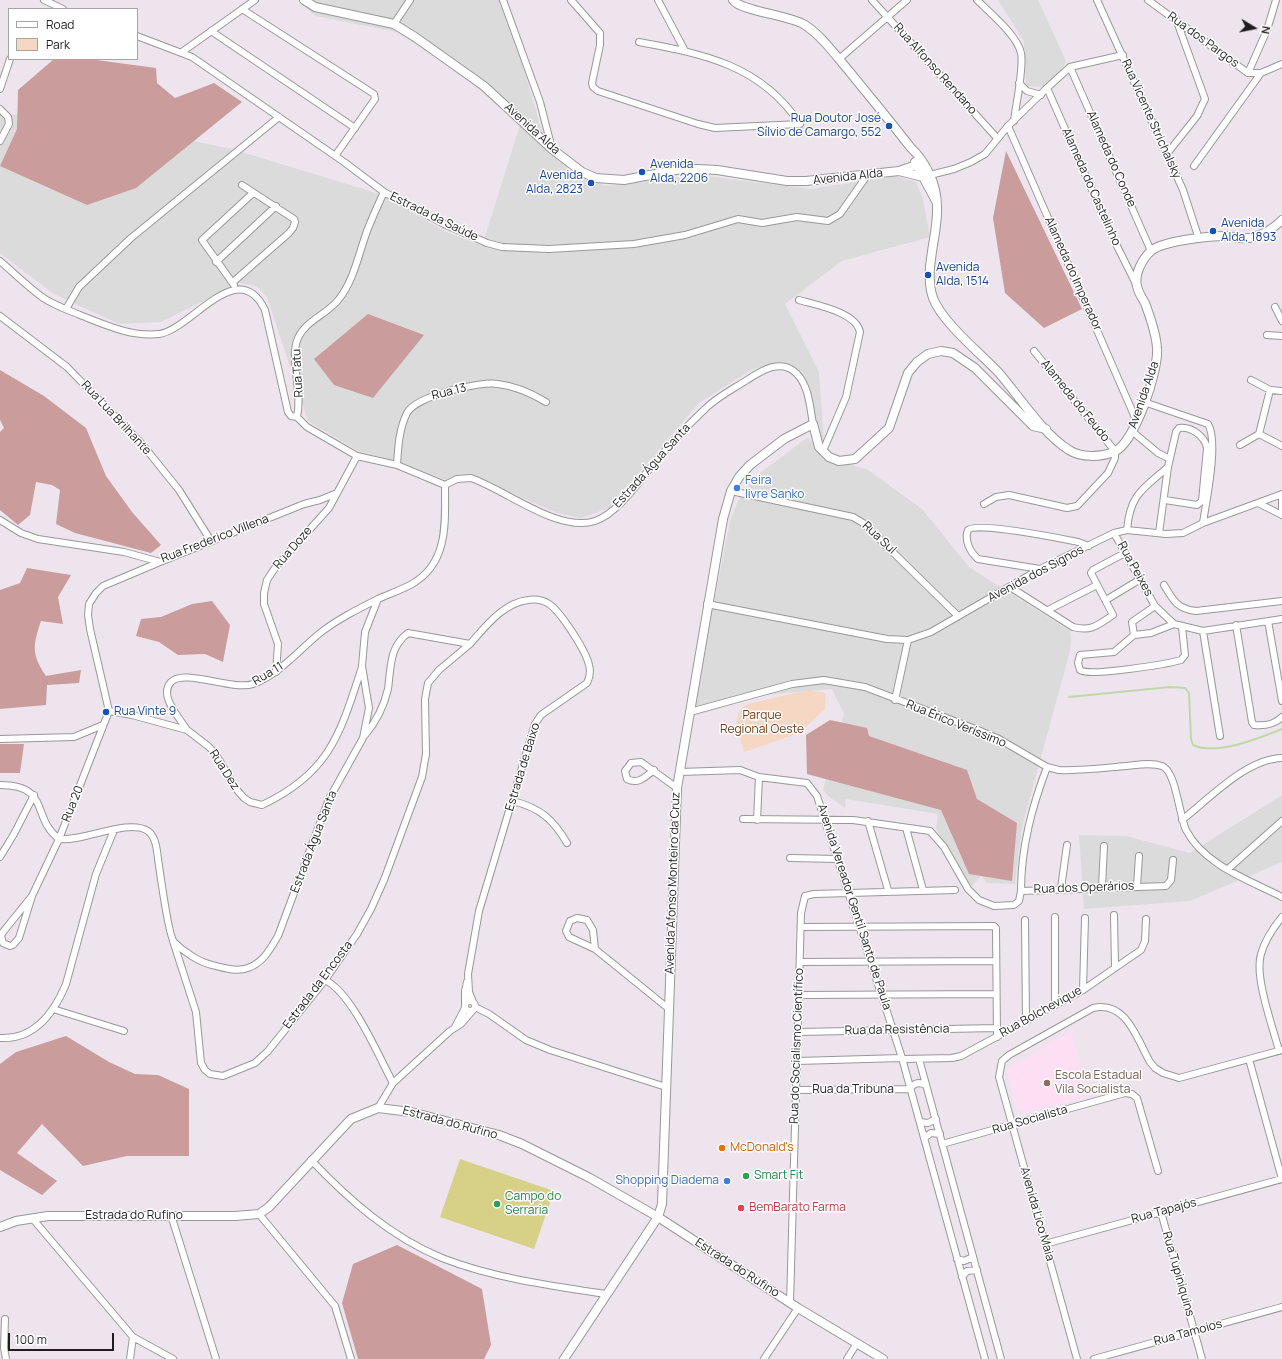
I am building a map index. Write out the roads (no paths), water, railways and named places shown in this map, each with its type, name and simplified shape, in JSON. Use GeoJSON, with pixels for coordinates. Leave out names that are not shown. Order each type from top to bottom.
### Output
{"type":"FeatureCollection","features":[{"type":"Feature","properties":{"kind":"street"},"geometry":{"type":"LineString","coordinates":[[44,0],[60,8]]}},
{"type":"Feature","properties":{"kind":"street"},"geometry":{"type":"LineString","coordinates":[[182,52],[255,0]]}},
{"type":"Feature","properties":{"kind":"street","name":"Avenida Alda"},"geometry":{"type":"LineString","coordinates":[[304,0],[315,6],[394,24],[422,41],[484,86],[552,150],[582,172],[596,178],[610,180],[645,177],[681,169],[698,168],[786,181],[806,182],[900,171],[926,174]]}},
{"type":"Feature","properties":{"kind":"street"},"geometry":{"type":"LineString","coordinates":[[394,24],[410,0]]}},
{"type":"Feature","properties":{"kind":"street"},"geometry":{"type":"LineString","coordinates":[[503,0],[540,102],[552,150]]}},
{"type":"Feature","properties":{"kind":"street"},"geometry":{"type":"LineString","coordinates":[[571,0],[600,33],[600,45],[592,83],[593,87],[598,91],[698,124],[715,128],[800,124],[790,109],[772,90],[741,70],[686,51],[638,42]]}},
{"type":"Feature","properties":{"kind":"street"},"geometry":{"type":"LineString","coordinates":[[658,0],[686,51]]}},
{"type":"Feature","properties":{"kind":"street"},"geometry":{"type":"LineString","coordinates":[[733,0],[735,3],[788,17],[804,24],[839,60],[911,148],[917,153],[926,174],[936,190],[938,221],[930,280],[934,300],[943,315],[1000,374],[1046,429],[1070,451],[1088,456],[1115,451],[1115,458],[1108,472],[1077,506],[1068,508],[1009,496],[996,497],[984,504]]}},
{"type":"Feature","properties":{"kind":"street","name":"Rua Alfonso Rendano"},"geometry":{"type":"LineString","coordinates":[[872,0],[997,138]]}},
{"type":"Feature","properties":{"kind":"street"},"geometry":{"type":"LineString","coordinates":[[839,60],[906,0]]}},
{"type":"Feature","properties":{"kind":"street"},"geometry":{"type":"LineString","coordinates":[[979,1],[987,0]]}},
{"type":"Feature","properties":{"kind":"street","name":"Rua Vicente Strichalsky"},"geometry":{"type":"LineString","coordinates":[[1098,0],[1166,155],[1183,190],[1200,239]]}},
{"type":"Feature","properties":{"kind":"street","name":"Rua dos Pargos"},"geometry":{"type":"LineString","coordinates":[[1148,0],[1248,72],[1261,73],[1282,64]]}},
{"type":"Feature","properties":{"kind":"street"},"geometry":{"type":"LineString","coordinates":[[1248,72],[1267,30],[1276,0]]}},
{"type":"Feature","properties":{"kind":"street"},"geometry":{"type":"LineString","coordinates":[[979,1],[1014,39],[1020,52],[1019,82],[1014,121]]}},
{"type":"Feature","properties":{"kind":"street"},"geometry":{"type":"LineString","coordinates":[[242,9],[374,94],[374,98],[335,156]]}},
{"type":"Feature","properties":{"kind":"street"},"geometry":{"type":"LineString","coordinates":[[1166,155],[1197,116],[1205,98],[1176,19]]}},
{"type":"Feature","properties":{"kind":"street"},"geometry":{"type":"LineString","coordinates":[[211,32],[355,128]]}},
{"type":"Feature","properties":{"kind":"street","name":"Estrada da Saúde"},"geometry":{"type":"LineString","coordinates":[[138,36],[182,52],[210,69],[384,192],[444,224],[487,243],[513,248],[549,249],[612,246],[656,241],[711,228],[738,219],[762,222],[798,217],[828,221],[840,214],[868,174]]}},
{"type":"Feature","properties":{"kind":"street"},"geometry":{"type":"LineString","coordinates":[[926,174],[971,162],[985,154],[1008,126],[1070,67],[1123,55]]}},
{"type":"Feature","properties":{"kind":"street"},"geometry":{"type":"LineString","coordinates":[[0,89],[10,60]]}},
{"type":"Feature","properties":{"kind":"street","name":"Alameda do Conde"},"geometry":{"type":"LineString","coordinates":[[1070,67],[1151,251]]}},
{"type":"Feature","properties":{"kind":"street"},"geometry":{"type":"LineString","coordinates":[[1194,166],[1261,73]]}},
{"type":"Feature","properties":{"kind":"street"},"geometry":{"type":"LineString","coordinates":[[1019,82],[1027,91],[1041,95]]}},
{"type":"Feature","properties":{"kind":"street","name":"Alameda do Castelinho"},"geometry":{"type":"LineString","coordinates":[[1047,88],[1114,240],[1136,284]]}},
{"type":"Feature","properties":{"kind":"street"},"geometry":{"type":"LineString","coordinates":[[0,109],[8,117],[9,124],[0,141]]}},
{"type":"Feature","properties":{"kind":"street"},"geometry":{"type":"LineString","coordinates":[[66,309],[79,287],[131,238],[279,117]]}},
{"type":"Feature","properties":{"kind":"street","name":"Alameda do Imperador"},"geometry":{"type":"LineString","coordinates":[[1008,126],[1137,422]]}},
{"type":"Feature","properties":{"kind":"street"},"geometry":{"type":"LineString","coordinates":[[911,148],[916,165],[926,174]]}},
{"type":"Feature","properties":{"kind":"street","name":"Avenida Alda"},"geometry":{"type":"LineString","coordinates":[[900,171],[916,165]]}},
{"type":"Feature","properties":{"kind":"street"},"geometry":{"type":"LineString","coordinates":[[232,282],[293,228],[296,222],[276,206],[242,185]]}},
{"type":"Feature","properties":{"kind":"street","name":"Rua Tatu"},"geometry":{"type":"LineString","coordinates":[[297,417],[300,401],[295,349],[297,339],[302,331],[340,298],[347,286],[384,192]]}},
{"type":"Feature","properties":{"kind":"street"},"geometry":{"type":"LineString","coordinates":[[237,290],[202,242],[203,237],[253,193]]}},
{"type":"Feature","properties":{"kind":"street"},"geometry":{"type":"LineString","coordinates":[[216,262],[276,206]]}},
{"type":"Feature","properties":{"kind":"street"},"geometry":{"type":"LineString","coordinates":[[1136,284],[1138,272],[1143,261],[1151,251],[1158,246],[1170,242],[1225,236],[1241,238],[1251,237],[1267,231],[1282,221]]}},
{"type":"Feature","properties":{"kind":"street"},"geometry":{"type":"LineString","coordinates":[[0,261],[43,298],[118,330],[134,334],[161,334],[170,330],[218,296],[237,290],[254,295],[260,301],[265,310],[288,412],[291,416],[297,417],[307,427],[357,456],[397,465],[445,485],[445,532],[442,548],[435,563],[426,574],[412,584],[378,599]]}},
{"type":"Feature","properties":{"kind":"street","name":"Avenida Alda"},"geometry":{"type":"LineString","coordinates":[[1115,451],[1133,432],[1156,365],[1157,348],[1153,326],[1136,284]]}},
{"type":"Feature","properties":{"kind":"street"},"geometry":{"type":"LineString","coordinates":[[799,300],[851,318],[859,325],[860,332],[846,397],[823,451],[829,457],[839,461],[848,461],[860,455],[889,428],[908,373],[917,362],[928,354],[942,351],[953,353],[975,368],[1033,426],[1046,429]]}},
{"type":"Feature","properties":{"kind":"street"},"geometry":{"type":"LineString","coordinates":[[1275,307],[1282,321]]}},
{"type":"Feature","properties":{"kind":"street","name":"Rua Lua Brilhante"},"geometry":{"type":"LineString","coordinates":[[0,316],[67,367],[142,444],[179,490],[211,541]]}},
{"type":"Feature","properties":{"kind":"street"},"geometry":{"type":"LineString","coordinates":[[1267,335],[1282,336]]}},
{"type":"Feature","properties":{"kind":"street","name":"Alameda do Feudo"},"geometry":{"type":"LineString","coordinates":[[1034,351],[1115,451]]}},
{"type":"Feature","properties":{"kind":"street","name":"Estrada Água Santa"},"geometry":{"type":"LineString","coordinates":[[445,485],[457,478],[471,478],[558,519],[581,523],[594,521],[607,514],[620,504],[663,453],[706,408],[754,376],[768,368],[778,366],[788,367],[796,372],[802,380],[816,437],[823,451]]}},
{"type":"Feature","properties":{"kind":"street"},"geometry":{"type":"LineString","coordinates":[[1251,380],[1270,390],[1282,391]]}},
{"type":"Feature","properties":{"kind":"street","name":"Rua 13"},"geometry":{"type":"LineString","coordinates":[[397,465],[398,445],[407,412],[415,403],[426,397],[485,383],[496,383],[527,391],[546,402]]}},
{"type":"Feature","properties":{"kind":"street"},"geometry":{"type":"LineString","coordinates":[[1240,446],[1259,434],[1270,390]]}},
{"type":"Feature","properties":{"kind":"street"},"geometry":{"type":"LineString","coordinates":[[1144,402],[1208,424],[1212,430],[1213,448],[1203,523]]}},
{"type":"Feature","properties":{"kind":"street","name":"Avenida Afonso Monteiro da Cruz"},"geometry":{"type":"LineString","coordinates":[[564,1359],[658,1217],[662,1204],[664,1186],[668,1009],[677,788],[707,604],[723,519],[731,491],[739,476],[761,455],[789,436],[813,424]]}},
{"type":"Feature","properties":{"kind":"street"},"geometry":{"type":"LineString","coordinates":[[1160,533],[1164,500],[1168,467],[1176,432],[1179,428],[1183,428],[1198,434],[1205,439],[1207,448],[1202,501],[1197,505],[1164,500]]}},
{"type":"Feature","properties":{"kind":"street"},"geometry":{"type":"LineString","coordinates":[[1133,432],[1158,453],[1170,459]]}},
{"type":"Feature","properties":{"kind":"street"},"geometry":{"type":"LineString","coordinates":[[1259,434],[1282,446]]}},
{"type":"Feature","properties":{"kind":"street","name":"Rua Doze"},"geometry":{"type":"LineString","coordinates":[[276,672],[278,644],[264,604],[264,593],[267,580],[275,568],[329,508],[357,456]]}},
{"type":"Feature","properties":{"kind":"street"},"geometry":{"type":"LineString","coordinates":[[1127,530],[1128,516],[1134,498],[1168,467]]}},
{"type":"Feature","properties":{"kind":"street","name":"Rua Sul"},"geometry":{"type":"LineString","coordinates":[[731,491],[854,516],[958,616]]}},
{"type":"Feature","properties":{"kind":"street","name":"Rua Frederico Villena"},"geometry":{"type":"LineString","coordinates":[[0,520],[21,533],[38,539],[124,552],[160,562],[304,504],[320,500],[337,493]]}},
{"type":"Feature","properties":{"kind":"street","name":"Avenida dos Signos"},"geometry":{"type":"LineString","coordinates":[[707,604],[887,639],[908,640],[931,632],[1040,569],[1114,533],[1127,530],[1174,535],[1183,533],[1203,523],[1282,494]]}},
{"type":"Feature","properties":{"kind":"street"},"geometry":{"type":"LineString","coordinates":[[1282,499],[1282,510]]}},
{"type":"Feature","properties":{"kind":"street"},"geometry":{"type":"LineString","coordinates":[[1258,503],[1282,515]]}},
{"type":"Feature","properties":{"kind":"street"},"geometry":{"type":"LineString","coordinates":[[1040,569],[978,559],[969,546],[966,534],[968,530],[975,527],[990,528],[1073,541],[1089,546]]}},
{"type":"Feature","properties":{"kind":"street","name":"Rua Peixes"},"geometry":{"type":"LineString","coordinates":[[1114,533],[1139,580],[1155,606],[1174,624]]}},
{"type":"Feature","properties":{"kind":"street"},"geometry":{"type":"LineString","coordinates":[[1010,587],[1048,610],[1072,627],[1083,630],[1093,628],[1113,615],[1091,573],[1093,570],[1125,553]]}},
{"type":"Feature","properties":{"kind":"street"},"geometry":{"type":"LineString","coordinates":[[109,711],[90,629],[88,615],[89,604],[96,593],[103,586],[160,562]]}},
{"type":"Feature","properties":{"kind":"street"},"geometry":{"type":"LineString","coordinates":[[1106,600],[1139,580]]}},
{"type":"Feature","properties":{"kind":"street"},"geometry":{"type":"LineString","coordinates":[[1048,610],[1097,585]]}},
{"type":"Feature","properties":{"kind":"street"},"geometry":{"type":"LineString","coordinates":[[1164,585],[1178,605],[1185,610],[1196,611],[1282,601]]}},
{"type":"Feature","properties":{"kind":"street","name":"Estrada Água Santa"},"geometry":{"type":"LineString","coordinates":[[173,941],[196,959],[206,964],[227,968],[247,968],[259,963],[278,936],[329,799],[363,738],[369,708],[362,666],[365,632],[378,599]]}},
{"type":"Feature","properties":{"kind":"street","name":"Rua 11"},"geometry":{"type":"LineString","coordinates":[[187,730],[166,695],[170,683],[175,678],[185,677],[246,685],[261,681],[276,672],[320,633],[347,614],[378,599]]}},
{"type":"Feature","properties":{"kind":"street","name":"Estrada de Baixo"},"geometry":{"type":"LineString","coordinates":[[454,1027],[465,1006],[465,991],[479,911],[538,719],[587,683],[590,677],[589,664],[564,620],[547,602],[538,600],[519,602],[491,620],[470,644]]}},
{"type":"Feature","properties":{"kind":"street"},"geometry":{"type":"LineString","coordinates":[[1134,635],[1132,622],[1155,606]]}},
{"type":"Feature","properties":{"kind":"street"},"geometry":{"type":"LineString","coordinates":[[1182,627],[1184,655],[1181,660],[1116,671],[1086,673],[1080,670],[1078,662],[1080,656],[1114,652],[1134,635],[1151,633],[1174,624],[1203,631],[1282,619]]}},
{"type":"Feature","properties":{"kind":"street"},"geometry":{"type":"LineString","coordinates":[[1268,621],[1282,701]]}},
{"type":"Feature","properties":{"kind":"street"},"geometry":{"type":"LineString","coordinates":[[1236,625],[1252,722],[1254,725],[1264,725],[1273,723],[1282,717]]}},
{"type":"Feature","properties":{"kind":"street"},"geometry":{"type":"LineString","coordinates":[[1203,631],[1220,736]]}},
{"type":"Feature","properties":{"kind":"street"},"geometry":{"type":"LineString","coordinates":[[363,738],[373,725],[384,703],[388,689],[391,657],[400,638],[408,633],[416,633],[470,644]]}},
{"type":"Feature","properties":{"kind":"street"},"geometry":{"type":"LineString","coordinates":[[895,700],[908,640]]}},
{"type":"Feature","properties":{"kind":"street","name":"Estrada da Encosta"},"geometry":{"type":"LineString","coordinates":[[173,941],[196,1012],[201,1063],[205,1070],[217,1076],[230,1074],[255,1063],[268,1051],[325,980],[357,934],[371,909],[384,880],[422,777],[426,754],[425,699],[428,683],[439,670],[470,644]]}},
{"type":"Feature","properties":{"kind":"street","name":"Rua Dez"},"geometry":{"type":"LineString","coordinates":[[109,711],[132,715],[187,730],[215,753],[237,790],[244,798],[250,802],[262,805],[290,791],[311,774],[327,753],[340,730],[362,666]]}},
{"type":"Feature","properties":{"kind":"street","name":"Rua Érico Veríssimo"},"geometry":{"type":"LineString","coordinates":[[690,712],[792,684],[824,680],[865,687],[895,700],[978,730],[1005,742],[1047,767],[1070,771],[1155,764],[1164,766],[1170,772],[1182,820],[1195,842],[1210,857],[1228,869],[1282,897]]}},
{"type":"Feature","properties":{"kind":"street","name":"Rua 20"},"geometry":{"type":"LineString","coordinates":[[32,896],[1,936],[3,943],[10,946],[13,945],[19,938],[32,896],[59,839],[109,711]]}},
{"type":"Feature","properties":{"kind":"street"},"geometry":{"type":"LineString","coordinates":[[0,739],[59,739],[74,737],[103,725]]}},
{"type":"Feature","properties":{"kind":"street"},"geometry":{"type":"LineString","coordinates":[[1182,820],[1246,769],[1276,758],[1282,758]]}},
{"type":"Feature","properties":{"kind":"street"},"geometry":{"type":"LineString","coordinates":[[1020,890],[1022,855],[1034,802],[1047,767]]}},
{"type":"Feature","properties":{"kind":"street"},"geometry":{"type":"LineString","coordinates":[[654,770],[677,788]]}},
{"type":"Feature","properties":{"kind":"street","name":"Avenida Vereador Gentil Santo de Paula"},"geometry":{"type":"LineString","coordinates":[[680,772],[740,770],[759,777],[807,783],[817,796],[894,1030],[985,1359]]}},
{"type":"Feature","properties":{"kind":"street"},"geometry":{"type":"LineString","coordinates":[[757,820],[759,777]]}},
{"type":"Feature","properties":{"kind":"street"},"geometry":{"type":"LineString","coordinates":[[0,785],[18,786],[34,795],[49,828],[59,839],[76,839],[114,830],[140,828],[148,831],[153,837],[156,846],[164,898],[173,941]]}},
{"type":"Feature","properties":{"kind":"street"},"geometry":{"type":"LineString","coordinates":[[0,857],[14,834],[34,795]]}},
{"type":"Feature","properties":{"kind":"street"},"geometry":{"type":"LineString","coordinates":[[513,802],[526,805],[539,811],[559,829],[566,843]]}},
{"type":"Feature","properties":{"kind":"street","name":"Rua dos Operários"},"geometry":{"type":"LineString","coordinates":[[743,819],[868,821],[930,831],[936,836],[944,847],[968,889],[986,904],[994,906],[1014,905],[1019,901],[1020,890],[1166,886],[1171,880],[1173,860]]}},
{"type":"Feature","properties":{"kind":"street"},"geometry":{"type":"LineString","coordinates":[[868,821],[888,890]]}},
{"type":"Feature","properties":{"kind":"street"},"geometry":{"type":"LineString","coordinates":[[1228,869],[1282,821]]}},
{"type":"Feature","properties":{"kind":"street"},"geometry":{"type":"LineString","coordinates":[[906,828],[923,890]]}},
{"type":"Feature","properties":{"kind":"street"},"geometry":{"type":"LineString","coordinates":[[0,1038],[11,1039],[24,1035],[33,1030],[53,1009],[66,984],[96,874],[114,830]]}},
{"type":"Feature","properties":{"kind":"street"},"geometry":{"type":"LineString","coordinates":[[1061,888],[1066,845]]}},
{"type":"Feature","properties":{"kind":"street"},"geometry":{"type":"LineString","coordinates":[[1102,887],[1104,846]]}},
{"type":"Feature","properties":{"kind":"street"},"geometry":{"type":"LineString","coordinates":[[1137,886],[1139,856]]}},
{"type":"Feature","properties":{"kind":"street"},"geometry":{"type":"LineString","coordinates":[[790,858],[838,859]]}},
{"type":"Feature","properties":{"kind":"street"},"geometry":{"type":"LineString","coordinates":[[850,893],[888,890],[954,890]]}},
{"type":"Feature","properties":{"kind":"street","name":"Rua do Socialismo Científico"},"geometry":{"type":"LineString","coordinates":[[790,1303],[800,995],[800,927],[803,899],[805,896],[814,894],[850,893]]}},
{"type":"Feature","properties":{"kind":"street"},"geometry":{"type":"LineString","coordinates":[[1114,915],[1115,967]]}},
{"type":"Feature","properties":{"kind":"street"},"geometry":{"type":"LineString","coordinates":[[1282,916],[1267,938],[1259,965],[1260,980],[1281,1050],[1249,1059],[1282,1179]]}},
{"type":"Feature","properties":{"kind":"street"},"geometry":{"type":"LineString","coordinates":[[1055,917],[1055,1005]]}},
{"type":"Feature","properties":{"kind":"street"},"geometry":{"type":"LineString","coordinates":[[595,949],[591,924],[583,918],[570,921],[566,931],[569,937],[595,949],[668,1009]]}},
{"type":"Feature","properties":{"kind":"street"},"geometry":{"type":"LineString","coordinates":[[1083,990],[1085,918]]}},
{"type":"Feature","properties":{"kind":"street","name":"Rua Bolchevique"},"geometry":{"type":"LineString","coordinates":[[797,1061],[952,1058],[961,1056],[1083,990],[1134,955],[1144,946],[1146,919]]}},
{"type":"Feature","properties":{"kind":"street"},"geometry":{"type":"LineString","coordinates":[[1025,920],[1026,1021]]}},
{"type":"Feature","properties":{"kind":"street"},"geometry":{"type":"LineString","coordinates":[[800,927],[860,928],[994,926],[996,928],[997,1037]]}},
{"type":"Feature","properties":{"kind":"street"},"geometry":{"type":"LineString","coordinates":[[800,962],[996,961]]}},
{"type":"Feature","properties":{"kind":"street","name":"Estrada de Baixo"},"geometry":{"type":"LineString","coordinates":[[378,1108],[393,1083],[454,1027],[461,1024],[474,1006],[470,997],[468,978]]}},
{"type":"Feature","properties":{"kind":"street"},"geometry":{"type":"LineString","coordinates":[[325,980],[336,987],[345,997],[393,1083]]}},
{"type":"Feature","properties":{"kind":"street"},"geometry":{"type":"LineString","coordinates":[[800,995],[996,994]]}},
{"type":"Feature","properties":{"kind":"street"},"geometry":{"type":"LineString","coordinates":[[474,1006],[467,1011],[465,1006],[468,1001],[526,1040],[550,1050],[666,1087]]}},
{"type":"Feature","properties":{"kind":"street","name":"Avenida Lico Maia"},"geometry":{"type":"LineString","coordinates":[[1077,1359],[999,1077],[999,1069],[1002,1061],[1009,1055],[1093,1008],[1100,1006],[1118,1010],[1125,1017],[1150,1062],[1155,1068],[1170,1076],[1188,1076],[1249,1059]]}},
{"type":"Feature","properties":{"kind":"street"},"geometry":{"type":"LineString","coordinates":[[53,1009],[124,1031]]}},
{"type":"Feature","properties":{"kind":"street","name":"Rua da Resistência"},"geometry":{"type":"LineString","coordinates":[[798,1032],[996,1028]]}},
{"type":"Feature","properties":{"kind":"street"},"geometry":{"type":"LineString","coordinates":[[919,1059],[1001,1359]]}},
{"type":"Feature","properties":{"kind":"street"},"geometry":{"type":"LineString","coordinates":[[910,1089],[918,1083],[926,1085]]}},
{"type":"Feature","properties":{"kind":"street","name":"Rua da Tribuna"},"geometry":{"type":"LineString","coordinates":[[796,1090],[910,1089]]}},
{"type":"Feature","properties":{"kind":"street","name":"Rua Socialista"},"geometry":{"type":"LineString","coordinates":[[942,1144],[1125,1093],[1132,1094],[1137,1098],[1142,1110],[1158,1171]]}},
{"type":"Feature","properties":{"kind":"street"},"geometry":{"type":"LineString","coordinates":[[351,1359],[335,1306],[259,1214],[269,1207],[312,1160],[352,1120],[378,1108]]}},
{"type":"Feature","properties":{"kind":"street","name":"Estrada do Rufino"},"geometry":{"type":"LineString","coordinates":[[378,1108],[411,1112],[499,1135],[590,1178],[658,1217],[790,1303],[883,1359]]}},
{"type":"Feature","properties":{"kind":"street"},"geometry":{"type":"LineString","coordinates":[[920,1122],[928,1123],[936,1119]]}},
{"type":"Feature","properties":{"kind":"street"},"geometry":{"type":"LineString","coordinates":[[924,1138],[931,1133],[940,1134]]}},
{"type":"Feature","properties":{"kind":"street"},"geometry":{"type":"LineString","coordinates":[[312,1160],[342,1193],[373,1218],[415,1245],[443,1258],[521,1279],[606,1294]]}},
{"type":"Feature","properties":{"kind":"street","name":"Rua Tapajós"},"geometry":{"type":"LineString","coordinates":[[1045,1244],[1282,1179]]}},
{"type":"Feature","properties":{"kind":"street","name":"Rua Tupiniquins"},"geometry":{"type":"LineString","coordinates":[[1161,1212],[1202,1359]]}},
{"type":"Feature","properties":{"kind":"street","name":"Estrada do Rufino"},"geometry":{"type":"LineString","coordinates":[[0,1227],[32,1218],[171,1215],[235,1216],[259,1214]]}},
{"type":"Feature","properties":{"kind":"street"},"geometry":{"type":"LineString","coordinates":[[171,1215],[216,1359]]}},
{"type":"Feature","properties":{"kind":"street"},"geometry":{"type":"LineString","coordinates":[[32,1218],[133,1337],[173,1359]]}},
{"type":"Feature","properties":{"kind":"street"},"geometry":{"type":"LineString","coordinates":[[957,1259],[964,1261],[973,1257]]}},
{"type":"Feature","properties":{"kind":"street"},"geometry":{"type":"LineString","coordinates":[[962,1278],[967,1271],[977,1270]]}},
{"type":"Feature","properties":{"kind":"street","name":"Rua Tamoios"},"geometry":{"type":"LineString","coordinates":[[1094,1359],[1282,1307]]}},
{"type":"Feature","properties":{"kind":"street"},"geometry":{"type":"LineString","coordinates":[[764,1359],[798,1308]]}},
{"type":"Feature","properties":{"kind":"street"},"geometry":{"type":"LineString","coordinates":[[5,1318],[4,1348],[6,1359]]}},
{"type":"Feature","properties":{"kind":"street"},"geometry":{"type":"LineString","coordinates":[[130,1359],[133,1337]]}},
{"type":"Feature","properties":{"kind":"street"},"geometry":{"type":"LineString","coordinates":[[847,1359],[856,1343]]}},
{"type":"Feature","properties":{"kind":"waterway"},"geometry":{"type":"LineString","coordinates":[[1069,697],[1170,687],[1185,688],[1189,693],[1191,739],[1193,745],[1203,748],[1225,747],[1238,744],[1282,729]]}},
{"type":"Feature","properties":{"kind":"place","name":"Rua Doutor José Sílvio de Camargo, 552"},"geometry":{"type":"Point","coordinates":[889,126]}},
{"type":"Feature","properties":{"kind":"place","name":"Avenida Alda, 2206"},"geometry":{"type":"Point","coordinates":[642,172]}},
{"type":"Feature","properties":{"kind":"place","name":"Avenida Alda, 2823"},"geometry":{"type":"Point","coordinates":[591,183]}},
{"type":"Feature","properties":{"kind":"place","name":"Avenida Alda, 1893"},"geometry":{"type":"Point","coordinates":[1213,231]}},
{"type":"Feature","properties":{"kind":"place","name":"Avenida Alda, 1514"},"geometry":{"type":"Point","coordinates":[928,275]}},
{"type":"Feature","properties":{"kind":"place","name":"Feira livre Sanko"},"geometry":{"type":"Point","coordinates":[737,488]}},
{"type":"Feature","properties":{"kind":"place","name":"Rua Vinte 9"},"geometry":{"type":"Point","coordinates":[106,712]}},
{"type":"Feature","properties":{"kind":"place","name":"Escola Estadual Vila Socialista"},"geometry":{"type":"Point","coordinates":[1047,1083]}},
{"type":"Feature","properties":{"kind":"place","name":"McDonald's"},"geometry":{"type":"Point","coordinates":[722,1148]}},
{"type":"Feature","properties":{"kind":"place","name":"Smart Fit"},"geometry":{"type":"Point","coordinates":[746,1176]}},
{"type":"Feature","properties":{"kind":"place","name":"Shopping Diadema"},"geometry":{"type":"Point","coordinates":[727,1181]}},
{"type":"Feature","properties":{"kind":"place","name":"Campo do Serraria"},"geometry":{"type":"Point","coordinates":[497,1204]}},
{"type":"Feature","properties":{"kind":"place","name":"BemBarato Farma"},"geometry":{"type":"Point","coordinates":[741,1208]}},
{"type":"Feature","properties":{"kind":"park label","name":"Parque Regional Oeste"},"geometry":{"type":"Point","coordinates":[762,723]}}]}
